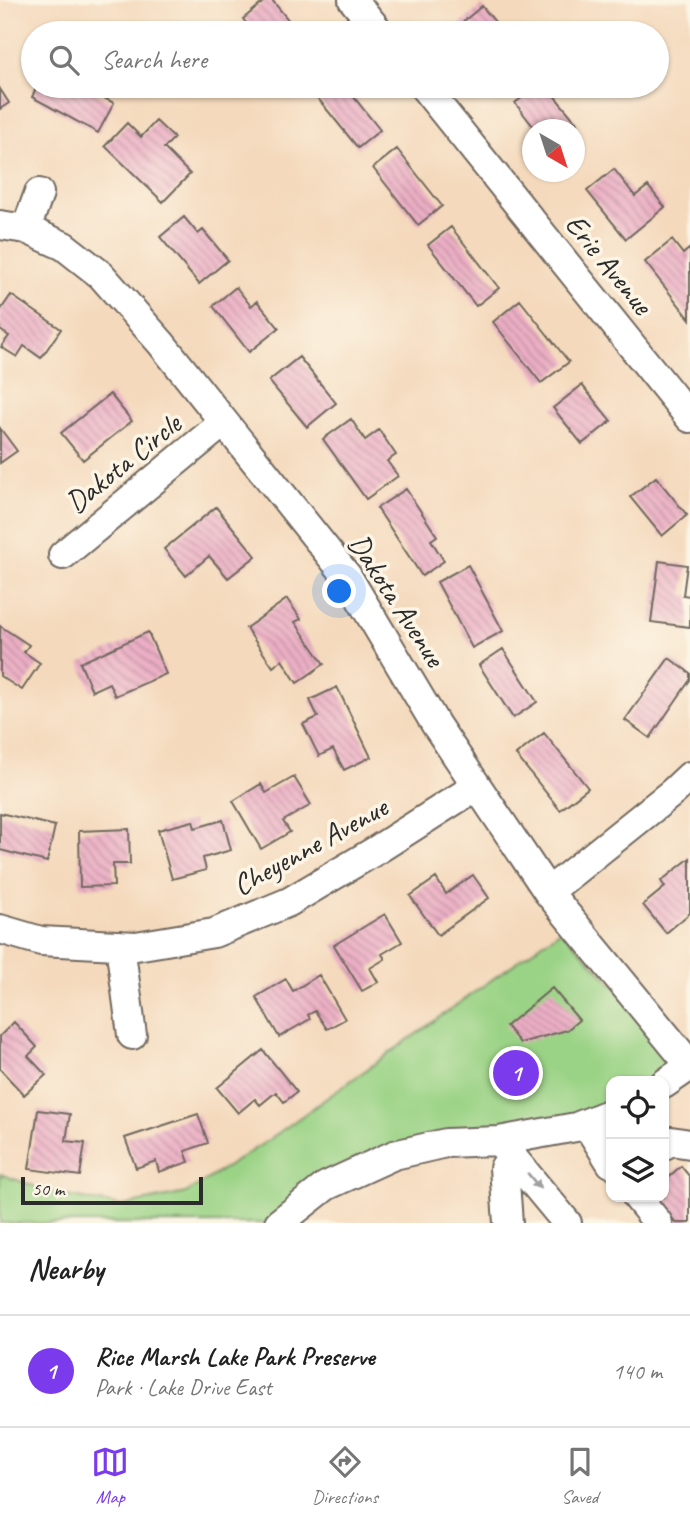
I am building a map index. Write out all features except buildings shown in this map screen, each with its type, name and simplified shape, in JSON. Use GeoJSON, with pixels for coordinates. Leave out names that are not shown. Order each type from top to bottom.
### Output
{"type":"FeatureCollection","features":[{"type":"Feature","properties":{"kind":"street"},"geometry":{"type":"LineString","coordinates":[[353,0],[370,21]]}},
{"type":"Feature","properties":{"kind":"street","name":"Erie Avenue"},"geometry":{"type":"LineString","coordinates":[[433,98],[690,418]]}},
{"type":"Feature","properties":{"kind":"street"},"geometry":{"type":"LineString","coordinates":[[13,227],[39,193]]}},
{"type":"Feature","properties":{"kind":"street","name":"Dakota Avenue"},"geometry":{"type":"LineString","coordinates":[[13,227],[64,246],[102,275],[161,343],[347,576],[436,724],[548,892],[690,1065]]}},
{"type":"Feature","properties":{"kind":"street","name":"Dakota Circle"},"geometry":{"type":"LineString","coordinates":[[63,555],[224,422]]}},
{"type":"Feature","properties":{"kind":"street"},"geometry":{"type":"LineString","coordinates":[[548,892],[690,776]]}},
{"type":"Feature","properties":{"kind":"street","name":"Cheyenne Avenue"},"geometry":{"type":"LineString","coordinates":[[0,929],[41,942],[136,946],[214,933],[289,902],[477,786]]}},
{"type":"Feature","properties":{"kind":"street"},"geometry":{"type":"LineString","coordinates":[[120,945],[132,1035]]}},
{"type":"Feature","properties":{"kind":"street"},"geometry":{"type":"LineString","coordinates":[[669,1080],[690,1065]]}},
{"type":"Feature","properties":{"kind":"street"},"geometry":{"type":"LineString","coordinates":[[279,1223],[326,1186],[394,1155],[446,1143],[506,1148],[598,1118],[606,1146]]}},
{"type":"Feature","properties":{"kind":"street"},"geometry":{"type":"LineString","coordinates":[[669,1142],[690,1144]]}},
{"type":"Feature","properties":{"kind":"street"},"geometry":{"type":"LineString","coordinates":[[506,1148],[504,1168],[508,1223]]}},
{"type":"Feature","properties":{"kind":"street"},"geometry":{"type":"LineString","coordinates":[[506,1148],[567,1223]]}},
{"type":"Feature","properties":{"kind":"street"},"geometry":{"type":"LineString","coordinates":[[641,1202],[658,1223]]}},
{"type":"Feature","properties":{"kind":"green space"},"geometry":{"type":"Polygon","coordinates":[[[561,930],[690,1065],[665,1076],[606,1076],[606,1102],[531,1135],[423,1148],[281,1223],[0,1223],[0,1174],[56,1194],[122,1206],[186,1193],[267,1141],[561,930]]]}},
{"type":"Feature","properties":{"kind":"place","name":"Rice Marsh Lake Park Preserve"},"geometry":{"type":"Point","coordinates":[516,1073]}}]}
